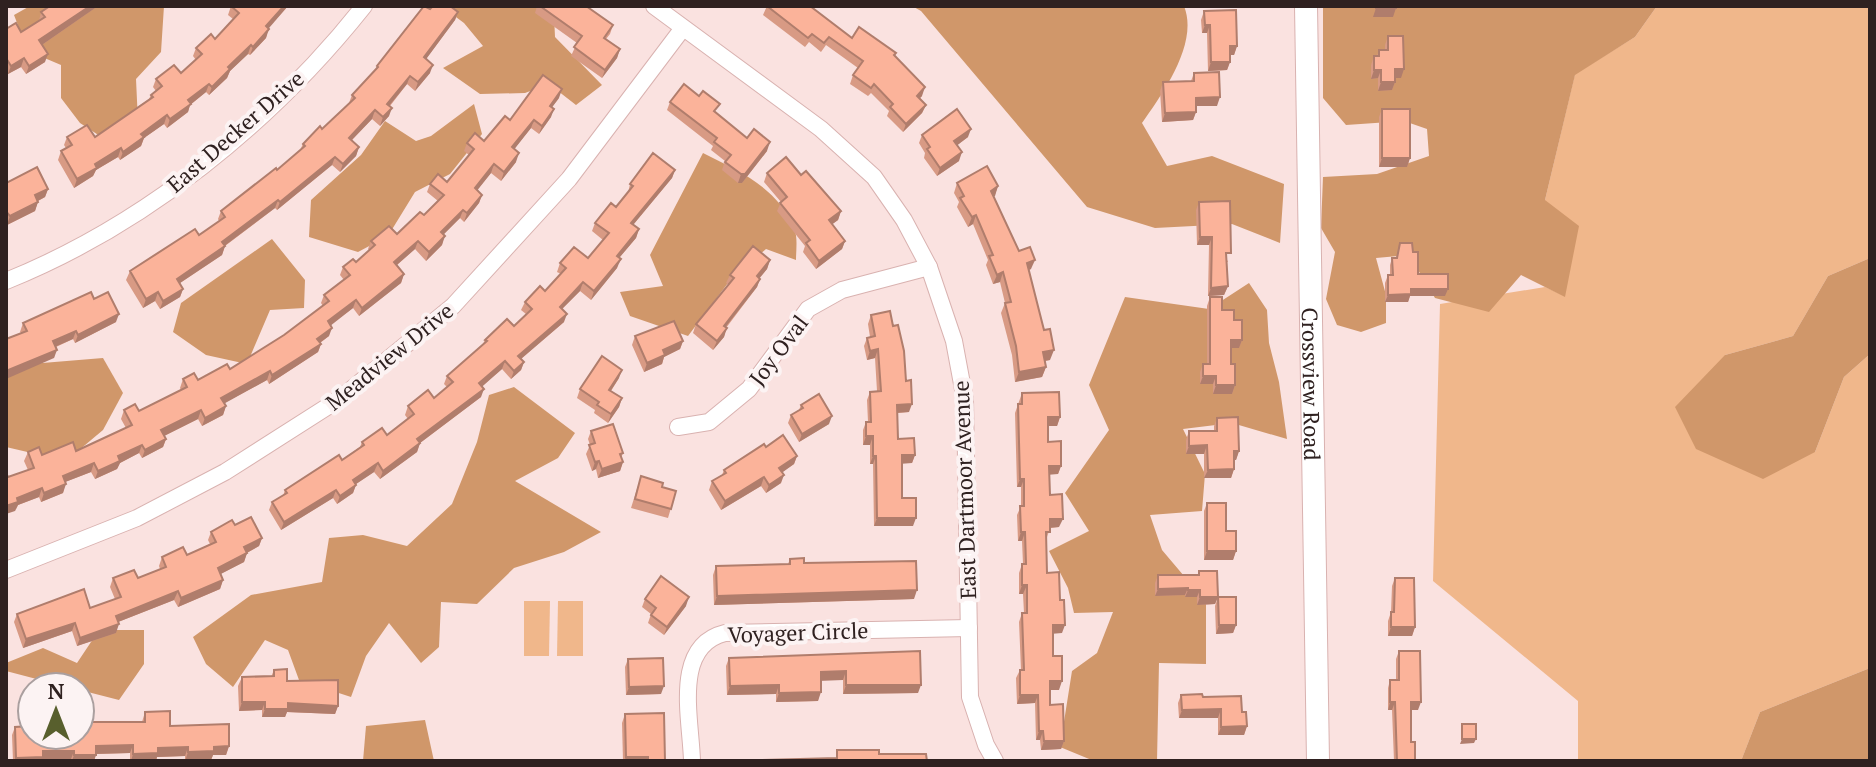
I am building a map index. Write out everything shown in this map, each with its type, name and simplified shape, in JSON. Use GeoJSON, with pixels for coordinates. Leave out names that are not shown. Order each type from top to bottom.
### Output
{"type":"FeatureCollection","features":[{"type":"Feature","properties":{"kind":"street","name":"East Decker Drive"},"geometry":{"type":"LineString","coordinates":[[6,281],[87,242],[142,209],[197,170],[283,96],[364,6]]}},
{"type":"Feature","properties":{"kind":"street","name":"East Dartmoor Avenue"},"geometry":{"type":"LineString","coordinates":[[654,6],[821,129],[874,177],[904,220],[929,267],[954,341],[965,400],[970,697],[986,745],[995,761]]}},
{"type":"Feature","properties":{"kind":"street","name":"Crossview Road"},"geometry":{"type":"LineString","coordinates":[[1306,6],[1318,761]]}},
{"type":"Feature","properties":{"kind":"street","name":"Meadview Drive"},"geometry":{"type":"LineString","coordinates":[[6,570],[137,518],[225,472],[341,398],[464,295],[569,179],[683,28]]}},
{"type":"Feature","properties":{"kind":"street","name":"Joy Oval"},"geometry":{"type":"LineString","coordinates":[[678,427],[709,422],[749,389],[808,309],[842,290],[929,267]]}},
{"type":"Feature","properties":{"kind":"street","name":"Voyager Circle"},"geometry":{"type":"LineString","coordinates":[[692,761],[689,671],[696,651],[709,637],[725,633],[969,628]]}},
{"type":"Feature","properties":{"kind":"shaded area"},"geometry":{"type":"Polygon","coordinates":[[[30,6],[164,6],[161,52],[136,79],[138,122],[106,140],[80,123],[61,98],[61,65],[28,51],[14,15],[30,6]]]}},
{"type":"Feature","properties":{"kind":"shaded area"},"geometry":{"type":"Polygon","coordinates":[[[441,6],[549,6],[554,15],[555,37],[602,85],[576,105],[549,84],[525,93],[480,94],[443,68],[483,46],[464,23],[441,6]]]}},
{"type":"Feature","properties":{"kind":"shaded area"},"geometry":{"type":"Polygon","coordinates":[[[912,6],[1184,6],[1187,36],[1183,51],[1168,83],[1142,123],[1167,166],[1212,156],[1284,184],[1280,243],[1232,224],[1155,228],[1087,207],[921,11],[912,6]]]}},
{"type":"Feature","properties":{"kind":"shaded area"},"geometry":{"type":"Polygon","coordinates":[[[1323,6],[1657,6],[1635,37],[1575,75],[1545,200],[1579,226],[1565,297],[1521,275],[1489,312],[1435,298],[1409,255],[1376,258],[1386,295],[1386,323],[1361,332],[1337,325],[1326,299],[1335,252],[1321,228],[1323,177],[1377,174],[1429,156],[1427,129],[1404,121],[1346,125],[1323,98],[1323,6]]]}},
{"type":"Feature","properties":{"kind":"shaded area"},"geometry":{"type":"Polygon","coordinates":[[[1657,6],[1870,6],[1870,258],[1828,276],[1793,336],[1725,355],[1815,452],[1844,377],[1870,354],[1870,668],[1760,712],[1741,761],[1578,761],[1578,701],[1433,581],[1440,304],[1545,287],[1565,296],[1545,200],[1575,74],[1635,37],[1657,6]]]}},
{"type":"Feature","properties":{"kind":"shaded area"},"geometry":{"type":"Polygon","coordinates":[[[474,104],[482,134],[450,174],[415,192],[388,236],[358,252],[309,237],[311,200],[361,155],[385,121],[416,141],[431,136],[474,104]]]}},
{"type":"Feature","properties":{"kind":"shaded area"},"geometry":{"type":"Polygon","coordinates":[[[703,153],[756,182],[778,202],[795,232],[796,260],[766,249],[731,279],[688,336],[630,316],[620,292],[663,286],[650,255],[703,153]]]}},
{"type":"Feature","properties":{"kind":"shaded area"},"geometry":{"type":"Polygon","coordinates":[[[272,239],[305,280],[304,308],[270,310],[247,364],[206,355],[173,332],[181,303],[272,239]]]}},
{"type":"Feature","properties":{"kind":"shaded area"},"geometry":{"type":"Polygon","coordinates":[[[1870,258],[1870,354],[1844,377],[1815,452],[1763,479],[1696,449],[1675,407],[1725,355],[1793,336],[1828,276],[1870,258]]]}},
{"type":"Feature","properties":{"kind":"shaded area"},"geometry":{"type":"Polygon","coordinates":[[[1249,283],[1267,310],[1269,343],[1279,382],[1287,439],[1232,423],[1183,429],[1205,474],[1202,511],[1150,515],[1162,550],[1206,602],[1206,664],[1159,663],[1157,761],[1094,761],[1060,747],[1072,671],[1097,653],[1113,612],[1074,613],[1068,588],[1049,551],[1089,531],[1065,493],[1109,430],[1089,385],[1125,297],[1209,309],[1249,283]]]}},
{"type":"Feature","properties":{"kind":"shaded area"},"geometry":{"type":"Polygon","coordinates":[[[103,358],[123,393],[103,430],[66,461],[6,447],[6,366],[103,358]]]}},
{"type":"Feature","properties":{"kind":"shaded area"},"geometry":{"type":"Polygon","coordinates":[[[514,387],[575,433],[558,458],[515,481],[601,532],[564,552],[514,568],[477,604],[441,602],[439,647],[421,663],[389,623],[366,656],[351,697],[299,680],[288,650],[265,640],[233,687],[206,664],[193,637],[251,595],[322,582],[329,538],[363,535],[407,546],[452,504],[477,442],[489,395],[514,387]]]}},
{"type":"Feature","properties":{"kind":"shaded area"},"geometry":{"type":"Polygon","coordinates":[[[524,601],[550,601],[549,656],[524,656],[524,601]]]}},
{"type":"Feature","properties":{"kind":"shaded area"},"geometry":{"type":"Polygon","coordinates":[[[558,601],[583,601],[583,656],[557,656],[558,601]]]}},
{"type":"Feature","properties":{"kind":"shaded area"},"geometry":{"type":"Polygon","coordinates":[[[99,630],[144,630],[144,664],[119,700],[96,694],[96,671],[16,671],[16,674],[6,671],[6,663],[43,648],[77,663],[99,630]]]}},
{"type":"Feature","properties":{"kind":"shaded area"},"geometry":{"type":"Polygon","coordinates":[[[1870,668],[1870,761],[1741,761],[1760,712],[1870,668]]]}},
{"type":"Feature","properties":{"kind":"shaded area"},"geometry":{"type":"Polygon","coordinates":[[[425,720],[434,761],[363,761],[366,726],[425,720]]]}},
{"type":"Feature","properties":{"kind":"building"},"geometry":{"type":"Polygon","coordinates":[[[50,6],[90,6],[39,40],[48,54],[29,66],[24,58],[11,66],[6,58],[6,29],[16,23],[21,32],[45,17],[41,12],[50,6]]]}},
{"type":"Feature","properties":{"kind":"building"},"geometry":{"type":"Polygon","coordinates":[[[231,6],[284,6],[253,47],[251,45],[228,67],[230,69],[212,87],[209,84],[188,100],[191,104],[170,119],[167,115],[123,152],[121,148],[95,164],[97,168],[77,179],[61,151],[72,145],[67,137],[87,125],[95,137],[153,97],[151,95],[162,86],[156,79],[174,65],[181,73],[202,54],[196,48],[211,34],[215,39],[239,13],[231,6]]]}},
{"type":"Feature","properties":{"kind":"building"},"geometry":{"type":"Polygon","coordinates":[[[424,6],[430,9],[433,6],[450,6],[458,12],[424,57],[433,65],[418,82],[410,76],[387,104],[392,108],[383,117],[375,110],[349,138],[359,147],[343,164],[335,157],[280,202],[278,200],[222,242],[225,246],[177,279],[183,289],[163,301],[158,292],[146,299],[130,271],[195,229],[199,235],[225,217],[221,211],[305,146],[303,144],[320,126],[322,129],[355,98],[352,95],[378,67],[424,6]]]}},
{"type":"Feature","properties":{"kind":"building"},"geometry":{"type":"Polygon","coordinates":[[[540,6],[586,6],[613,25],[604,38],[620,49],[605,70],[574,47],[582,36],[540,6]]]}},
{"type":"Feature","properties":{"kind":"building"},"geometry":{"type":"Polygon","coordinates":[[[767,6],[810,6],[852,38],[859,27],[896,53],[894,55],[925,87],[917,96],[926,105],[906,124],[874,84],[871,88],[853,75],[863,61],[829,37],[824,43],[812,34],[808,38],[767,6]]]}},
{"type":"Feature","properties":{"kind":"building"},"geometry":{"type":"Polygon","coordinates":[[[1236,10],[1237,46],[1230,46],[1230,62],[1211,62],[1210,25],[1205,25],[1204,11],[1236,10]]]}},
{"type":"Feature","properties":{"kind":"building"},"geometry":{"type":"Polygon","coordinates":[[[1388,36],[1403,36],[1404,69],[1395,69],[1395,82],[1381,82],[1381,70],[1374,70],[1374,56],[1379,56],[1379,50],[1388,50],[1388,36]]]}},
{"type":"Feature","properties":{"kind":"building"},"geometry":{"type":"Polygon","coordinates":[[[1219,72],[1220,97],[1196,98],[1196,112],[1165,113],[1163,82],[1194,81],[1194,73],[1219,72]]]}},
{"type":"Feature","properties":{"kind":"building"},"geometry":{"type":"Polygon","coordinates":[[[543,75],[562,89],[550,106],[554,109],[542,126],[534,120],[512,147],[519,153],[504,172],[494,164],[475,188],[482,195],[467,213],[463,210],[441,232],[445,236],[429,252],[418,241],[394,262],[404,274],[362,308],[356,300],[328,321],[332,328],[317,339],[321,344],[272,375],[270,371],[221,398],[226,406],[205,418],[201,410],[161,430],[166,439],[145,450],[142,445],[118,456],[120,461],[98,471],[94,463],[63,476],[66,484],[44,493],[42,488],[6,506],[6,473],[8,477],[34,468],[28,452],[39,447],[42,455],[73,442],[76,451],[132,425],[124,410],[135,404],[139,411],[187,387],[183,379],[194,373],[198,380],[227,364],[230,369],[284,335],[329,301],[324,295],[350,275],[343,267],[353,259],[356,262],[375,245],[371,241],[389,226],[397,234],[420,212],[424,215],[444,195],[430,184],[438,174],[447,182],[474,149],[467,143],[475,133],[484,141],[505,116],[510,120],[543,75]]]}},
{"type":"Feature","properties":{"kind":"building"},"geometry":{"type":"Polygon","coordinates":[[[684,84],[699,96],[703,91],[720,104],[714,111],[747,138],[754,129],[770,142],[745,174],[725,162],[731,155],[714,142],[717,138],[670,102],[684,84]]]}},
{"type":"Feature","properties":{"kind":"building"},"geometry":{"type":"Polygon","coordinates":[[[957,109],[971,129],[954,141],[962,152],[940,168],[922,135],[957,109]]]}},
{"type":"Feature","properties":{"kind":"building"},"geometry":{"type":"Polygon","coordinates":[[[1382,109],[1410,109],[1410,158],[1382,158],[1382,109]]]}},
{"type":"Feature","properties":{"kind":"building"},"geometry":{"type":"Polygon","coordinates":[[[653,153],[675,170],[631,223],[639,229],[617,256],[621,259],[594,291],[583,282],[560,307],[567,314],[518,356],[524,362],[514,371],[505,361],[479,383],[484,389],[417,439],[420,443],[383,471],[378,463],[353,480],[356,485],[340,496],[336,490],[284,522],[272,502],[287,493],[285,490],[339,455],[342,460],[382,428],[387,435],[414,414],[408,406],[428,390],[434,398],[453,382],[447,376],[507,319],[514,326],[532,309],[525,302],[540,286],[545,291],[566,268],[560,263],[574,247],[588,258],[609,233],[595,223],[611,203],[616,207],[653,153]]]}},
{"type":"Feature","properties":{"kind":"building"},"geometry":{"type":"Polygon","coordinates":[[[786,157],[801,175],[806,171],[841,211],[829,220],[845,241],[819,261],[806,243],[810,240],[780,203],[787,197],[767,173],[786,157]]]}},
{"type":"Feature","properties":{"kind":"building"},"geometry":{"type":"Polygon","coordinates":[[[987,166],[998,186],[991,191],[1019,251],[1030,247],[1035,260],[1027,263],[1044,330],[1050,329],[1054,350],[1043,352],[1046,367],[1019,372],[1005,303],[1011,302],[1003,272],[997,275],[989,256],[993,255],[976,215],[972,217],[960,198],[964,196],[957,183],[987,166]]]}},
{"type":"Feature","properties":{"kind":"building"},"geometry":{"type":"Polygon","coordinates":[[[37,167],[48,189],[35,195],[38,202],[10,216],[6,211],[6,183],[37,167]]]}},
{"type":"Feature","properties":{"kind":"building"},"geometry":{"type":"Polygon","coordinates":[[[1230,201],[1231,253],[1226,253],[1228,286],[1211,288],[1212,237],[1200,237],[1199,202],[1230,201]]]}},
{"type":"Feature","properties":{"kind":"building"},"geometry":{"type":"Polygon","coordinates":[[[1400,243],[1412,243],[1413,252],[1418,252],[1418,274],[1448,274],[1448,289],[1411,289],[1411,294],[1388,295],[1388,275],[1393,275],[1392,258],[1397,258],[1400,243]]]}},
{"type":"Feature","properties":{"kind":"building"},"geometry":{"type":"Polygon","coordinates":[[[753,246],[770,260],[717,341],[696,324],[734,278],[730,275],[753,246]]]}},
{"type":"Feature","properties":{"kind":"building"},"geometry":{"type":"Polygon","coordinates":[[[91,292],[94,299],[108,292],[119,314],[78,335],[76,331],[53,341],[57,350],[6,371],[6,339],[27,331],[23,323],[91,292]]]}},
{"type":"Feature","properties":{"kind":"building"},"geometry":{"type":"Polygon","coordinates":[[[1210,297],[1222,297],[1222,310],[1234,310],[1234,320],[1242,320],[1242,340],[1231,340],[1235,385],[1216,385],[1216,376],[1203,376],[1203,364],[1210,364],[1210,297]]]}},
{"type":"Feature","properties":{"kind":"building"},"geometry":{"type":"Polygon","coordinates":[[[890,311],[893,326],[898,325],[904,351],[906,381],[911,380],[912,404],[897,405],[898,439],[914,438],[915,455],[902,455],[902,498],[916,498],[916,518],[877,518],[876,456],[873,456],[873,436],[866,436],[866,422],[871,422],[870,392],[881,391],[878,349],[870,351],[867,338],[875,336],[871,315],[890,311]]]}},
{"type":"Feature","properties":{"kind":"building"},"geometry":{"type":"Polygon","coordinates":[[[674,321],[683,341],[663,350],[665,355],[647,363],[635,336],[674,321]]]}},
{"type":"Feature","properties":{"kind":"building"},"geometry":{"type":"Polygon","coordinates":[[[602,356],[622,370],[609,390],[622,398],[611,414],[580,389],[602,356]]]}},
{"type":"Feature","properties":{"kind":"building"},"geometry":{"type":"Polygon","coordinates":[[[1059,392],[1060,417],[1048,417],[1048,442],[1061,441],[1061,466],[1049,466],[1050,495],[1062,494],[1063,519],[1050,519],[1050,532],[1046,532],[1047,573],[1059,572],[1060,600],[1064,600],[1065,625],[1053,625],[1053,656],[1062,656],[1062,681],[1050,681],[1050,705],[1063,704],[1064,741],[1044,741],[1043,731],[1039,731],[1038,695],[1020,695],[1020,670],[1024,670],[1022,613],[1027,613],[1027,585],[1022,585],[1022,564],[1026,564],[1025,532],[1021,532],[1020,506],[1024,506],[1024,479],[1020,479],[1018,404],[1022,404],[1022,393],[1059,392]]]}},
{"type":"Feature","properties":{"kind":"building"},"geometry":{"type":"Polygon","coordinates":[[[819,394],[832,416],[802,434],[791,415],[819,394]]]}},
{"type":"Feature","properties":{"kind":"building"},"geometry":{"type":"Polygon","coordinates":[[[1238,417],[1239,451],[1234,451],[1234,469],[1208,470],[1207,445],[1189,446],[1189,431],[1217,431],[1217,418],[1238,417]]]}},
{"type":"Feature","properties":{"kind":"building"},"geometry":{"type":"Polygon","coordinates":[[[613,424],[623,462],[602,469],[599,461],[595,462],[589,445],[595,443],[591,431],[613,424]]]}},
{"type":"Feature","properties":{"kind":"building"},"geometry":{"type":"Polygon","coordinates":[[[783,435],[797,456],[779,468],[784,475],[769,485],[764,477],[725,501],[712,481],[764,444],[766,447],[783,435]]]}},
{"type":"Feature","properties":{"kind":"building"},"geometry":{"type":"Polygon","coordinates":[[[641,476],[676,491],[671,509],[635,499],[641,476]]]}},
{"type":"Feature","properties":{"kind":"building"},"geometry":{"type":"Polygon","coordinates":[[[1207,503],[1226,503],[1226,531],[1236,531],[1236,551],[1207,551],[1207,503]]]}},
{"type":"Feature","properties":{"kind":"building"},"geometry":{"type":"Polygon","coordinates":[[[251,517],[262,538],[244,547],[247,553],[218,568],[223,580],[181,598],[178,591],[116,616],[119,624],[80,638],[75,623],[26,639],[17,614],[84,589],[90,608],[121,597],[113,578],[134,570],[138,578],[166,567],[162,557],[183,547],[187,555],[216,542],[211,532],[232,520],[235,525],[251,517]]]}},
{"type":"Feature","properties":{"kind":"building"},"geometry":{"type":"Polygon","coordinates":[[[804,558],[804,563],[916,561],[917,590],[717,596],[716,566],[790,564],[790,559],[804,558]]]}},
{"type":"Feature","properties":{"kind":"building"},"geometry":{"type":"Polygon","coordinates":[[[1199,571],[1217,571],[1218,597],[1200,597],[1200,590],[1188,588],[1158,589],[1158,575],[1199,575],[1199,571]]]}},
{"type":"Feature","properties":{"kind":"building"},"geometry":{"type":"Polygon","coordinates":[[[661,576],[689,597],[667,627],[651,615],[656,608],[645,599],[661,576]]]}},
{"type":"Feature","properties":{"kind":"building"},"geometry":{"type":"Polygon","coordinates":[[[1395,578],[1414,578],[1415,627],[1391,627],[1395,578]]]}},
{"type":"Feature","properties":{"kind":"building"},"geometry":{"type":"Polygon","coordinates":[[[1218,597],[1236,597],[1236,625],[1219,625],[1218,597]]]}},
{"type":"Feature","properties":{"kind":"building"},"geometry":{"type":"Polygon","coordinates":[[[920,651],[921,685],[846,685],[846,671],[821,672],[821,692],[779,693],[779,685],[730,686],[729,658],[920,651]]]}},
{"type":"Feature","properties":{"kind":"building"},"geometry":{"type":"Polygon","coordinates":[[[1399,651],[1420,651],[1421,702],[1411,702],[1411,742],[1415,742],[1415,761],[1397,761],[1395,702],[1390,702],[1390,680],[1399,680],[1399,651]]]}},
{"type":"Feature","properties":{"kind":"building"},"geometry":{"type":"Polygon","coordinates":[[[663,658],[664,686],[629,687],[628,659],[663,658]]]}},
{"type":"Feature","properties":{"kind":"building"},"geometry":{"type":"Polygon","coordinates":[[[287,669],[287,681],[338,680],[338,706],[288,703],[288,709],[265,709],[265,702],[242,702],[242,677],[274,676],[274,670],[287,669]]]}},
{"type":"Feature","properties":{"kind":"building"},"geometry":{"type":"Polygon","coordinates":[[[1202,694],[1203,697],[1241,696],[1247,726],[1221,727],[1221,709],[1182,710],[1181,695],[1202,694]]]}},
{"type":"Feature","properties":{"kind":"building"},"geometry":{"type":"Polygon","coordinates":[[[170,711],[170,726],[229,724],[229,746],[214,747],[214,751],[188,752],[188,747],[158,748],[158,753],[133,754],[133,745],[96,746],[96,722],[145,722],[145,712],[170,711]]]}},
{"type":"Feature","properties":{"kind":"building"},"geometry":{"type":"Polygon","coordinates":[[[664,713],[665,761],[626,757],[625,714],[664,713]]]}},
{"type":"Feature","properties":{"kind":"building"},"geometry":{"type":"Polygon","coordinates":[[[1462,724],[1476,724],[1476,739],[1462,739],[1462,724]]]}},
{"type":"Feature","properties":{"kind":"building"},"geometry":{"type":"Polygon","coordinates":[[[15,727],[16,751],[43,751],[43,757],[16,758],[15,727]]]}},
{"type":"Feature","properties":{"kind":"building"},"geometry":{"type":"Polygon","coordinates":[[[837,750],[926,754],[927,761],[731,761],[837,758],[837,750]]]}},
{"type":"Feature","properties":{"kind":"building"},"geometry":{"type":"Polygon","coordinates":[[[74,751],[96,751],[96,755],[74,755],[74,751]]]}}]}
